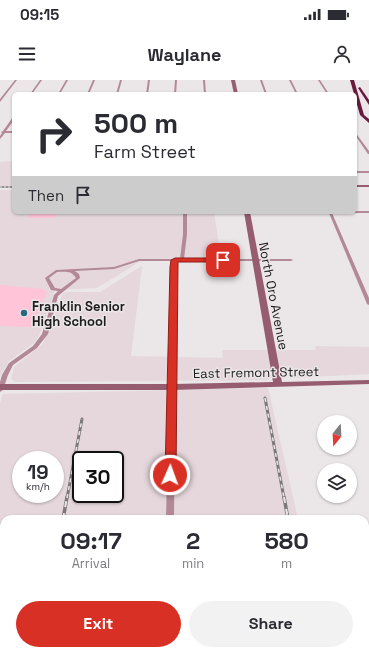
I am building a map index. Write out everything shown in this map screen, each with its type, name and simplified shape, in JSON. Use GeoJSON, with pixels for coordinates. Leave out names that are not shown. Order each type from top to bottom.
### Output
{"type":"FeatureCollection","features":[{"type":"Feature","properties":{"kind":"highway"},"geometry":{"type":"LineString","coordinates":[[353,80],[369,104]]}},
{"type":"Feature","properties":{"kind":"highway"},"geometry":{"type":"LineString","coordinates":[[353,80],[356,92]]}},
{"type":"Feature","properties":{"kind":"highway"},"geometry":{"type":"LineString","coordinates":[[362,83],[369,94]]}},
{"type":"Feature","properties":{"kind":"highway"},"geometry":{"type":"LineString","coordinates":[[357,95],[363,117],[369,122]]}},
{"type":"Feature","properties":{"kind":"street"},"geometry":{"type":"LineString","coordinates":[[0,100],[16,80]]}},
{"type":"Feature","properties":{"kind":"street"},"geometry":{"type":"LineString","coordinates":[[32,92],[41,80]]}},
{"type":"Feature","properties":{"kind":"street"},"geometry":{"type":"LineString","coordinates":[[60,92],[67,80]]}},
{"type":"Feature","properties":{"kind":"street"},"geometry":{"type":"LineString","coordinates":[[89,92],[94,80]]}},
{"type":"Feature","properties":{"kind":"street"},"geometry":{"type":"LineString","coordinates":[[118,92],[121,80]]}},
{"type":"Feature","properties":{"kind":"street"},"geometry":{"type":"LineString","coordinates":[[147,92],[149,80]]}},
{"type":"Feature","properties":{"kind":"street"},"geometry":{"type":"LineString","coordinates":[[175,92],[176,80]]}},
{"type":"Feature","properties":{"kind":"street"},"geometry":{"type":"LineString","coordinates":[[204,80],[205,92]]}},
{"type":"Feature","properties":{"kind":"street"},"geometry":{"type":"LineString","coordinates":[[233,80],[236,92]]}},
{"type":"Feature","properties":{"kind":"street"},"geometry":{"type":"LineString","coordinates":[[261,80],[265,92]]}},
{"type":"Feature","properties":{"kind":"street"},"geometry":{"type":"LineString","coordinates":[[290,80],[296,92]]}},
{"type":"Feature","properties":{"kind":"street"},"geometry":{"type":"LineString","coordinates":[[319,80],[327,92]]}},
{"type":"Feature","properties":{"kind":"street"},"geometry":{"type":"LineString","coordinates":[[0,138],[12,121]]}},
{"type":"Feature","properties":{"kind":"street"},"geometry":{"type":"LineString","coordinates":[[0,132],[12,132]]}},
{"type":"Feature","properties":{"kind":"street"},"geometry":{"type":"LineString","coordinates":[[357,136],[368,152]]}},
{"type":"Feature","properties":{"kind":"street"},"geometry":{"type":"LineString","coordinates":[[357,172],[369,172]]}},
{"type":"Feature","properties":{"kind":"street"},"geometry":{"type":"LineString","coordinates":[[357,186],[369,186]]}},
{"type":"Feature","properties":{"kind":"street"},"geometry":{"type":"LineString","coordinates":[[357,212],[369,212]]}},
{"type":"Feature","properties":{"kind":"street"},"geometry":{"type":"LineString","coordinates":[[182,260],[185,234],[184,214]]}},
{"type":"Feature","properties":{"kind":"street","name":"North Oro Avenue"},"geometry":{"type":"LineString","coordinates":[[247,214],[278,385]]}},
{"type":"Feature","properties":{"kind":"street"},"geometry":{"type":"LineString","coordinates":[[331,214],[369,304]]}},
{"type":"Feature","properties":{"kind":"street"},"geometry":{"type":"LineString","coordinates":[[56,295],[47,278],[56,271],[114,268],[136,261],[148,260],[291,260]]}},
{"type":"Feature","properties":{"kind":"street"},"geometry":{"type":"LineString","coordinates":[[170,515],[175,260]]}},
{"type":"Feature","properties":{"kind":"street"},"geometry":{"type":"LineString","coordinates":[[0,388],[11,364],[35,346],[45,334],[56,295],[78,278],[77,275],[71,271]]}},
{"type":"Feature","properties":{"kind":"street"},"geometry":{"type":"LineString","coordinates":[[53,289],[61,290]]}},
{"type":"Feature","properties":{"kind":"street","name":"East Fremont Street"},"geometry":{"type":"LineString","coordinates":[[0,388],[173,387],[369,382]]}},
{"type":"Feature","properties":{"kind":"shaded area"},"geometry":{"type":"Polygon","coordinates":[[[12,161],[12,186],[0,187],[0,162],[12,161]]]}},
{"type":"Feature","properties":{"kind":"shaded area","name":"Franklin Senior High School"},"geometry":{"type":"Polygon","coordinates":[[[0,190],[12,190],[12,214],[214,214],[221,258],[144,259],[97,288],[55,290],[39,336],[34,343],[9,361],[0,376],[0,190]]]}},
{"type":"Feature","properties":{"kind":"shaded area"},"geometry":{"type":"Polygon","coordinates":[[[30,214],[57,214],[55,218],[28,218],[30,214]]]}},
{"type":"Feature","properties":{"kind":"shaded area"},"geometry":{"type":"Polygon","coordinates":[[[142,266],[131,356],[223,358],[222,350],[316,350],[315,346],[369,347],[369,374],[292,378],[284,375],[273,376],[268,380],[15,382],[11,379],[14,367],[43,344],[63,293],[100,292],[142,266]]]}},
{"type":"Feature","properties":{"kind":"shaded area"},"geometry":{"type":"Polygon","coordinates":[[[0,285],[42,289],[47,292],[32,327],[0,326],[0,285]]]}},
{"type":"Feature","properties":{"kind":"shaded area"},"geometry":{"type":"Polygon","coordinates":[[[268,388],[297,515],[0,515],[0,403],[3,394],[268,388]]]}},
{"type":"Feature","properties":{"kind":"railway"},"geometry":{"type":"LineString","coordinates":[[0,187],[12,187]]}},
{"type":"Feature","properties":{"kind":"railway"},"geometry":{"type":"LineString","coordinates":[[265,398],[284,498]]}},
{"type":"Feature","properties":{"kind":"railway"},"geometry":{"type":"LineString","coordinates":[[67,498],[82,419]]}},
{"type":"Feature","properties":{"kind":"railway"},"geometry":{"type":"LineString","coordinates":[[64,515],[67,497]]}},
{"type":"Feature","properties":{"kind":"railway"},"geometry":{"type":"LineString","coordinates":[[284,497],[287,515]]}},
{"type":"Feature","properties":{"kind":"place","name":"Franklin Senior High School"},"geometry":{"type":"Point","coordinates":[24,313]}},
{"type":"Feature","properties":{"kind":"route"},"geometry":{"type":"LineString","coordinates":[[170,475],[175,260],[223,260]]}}]}
